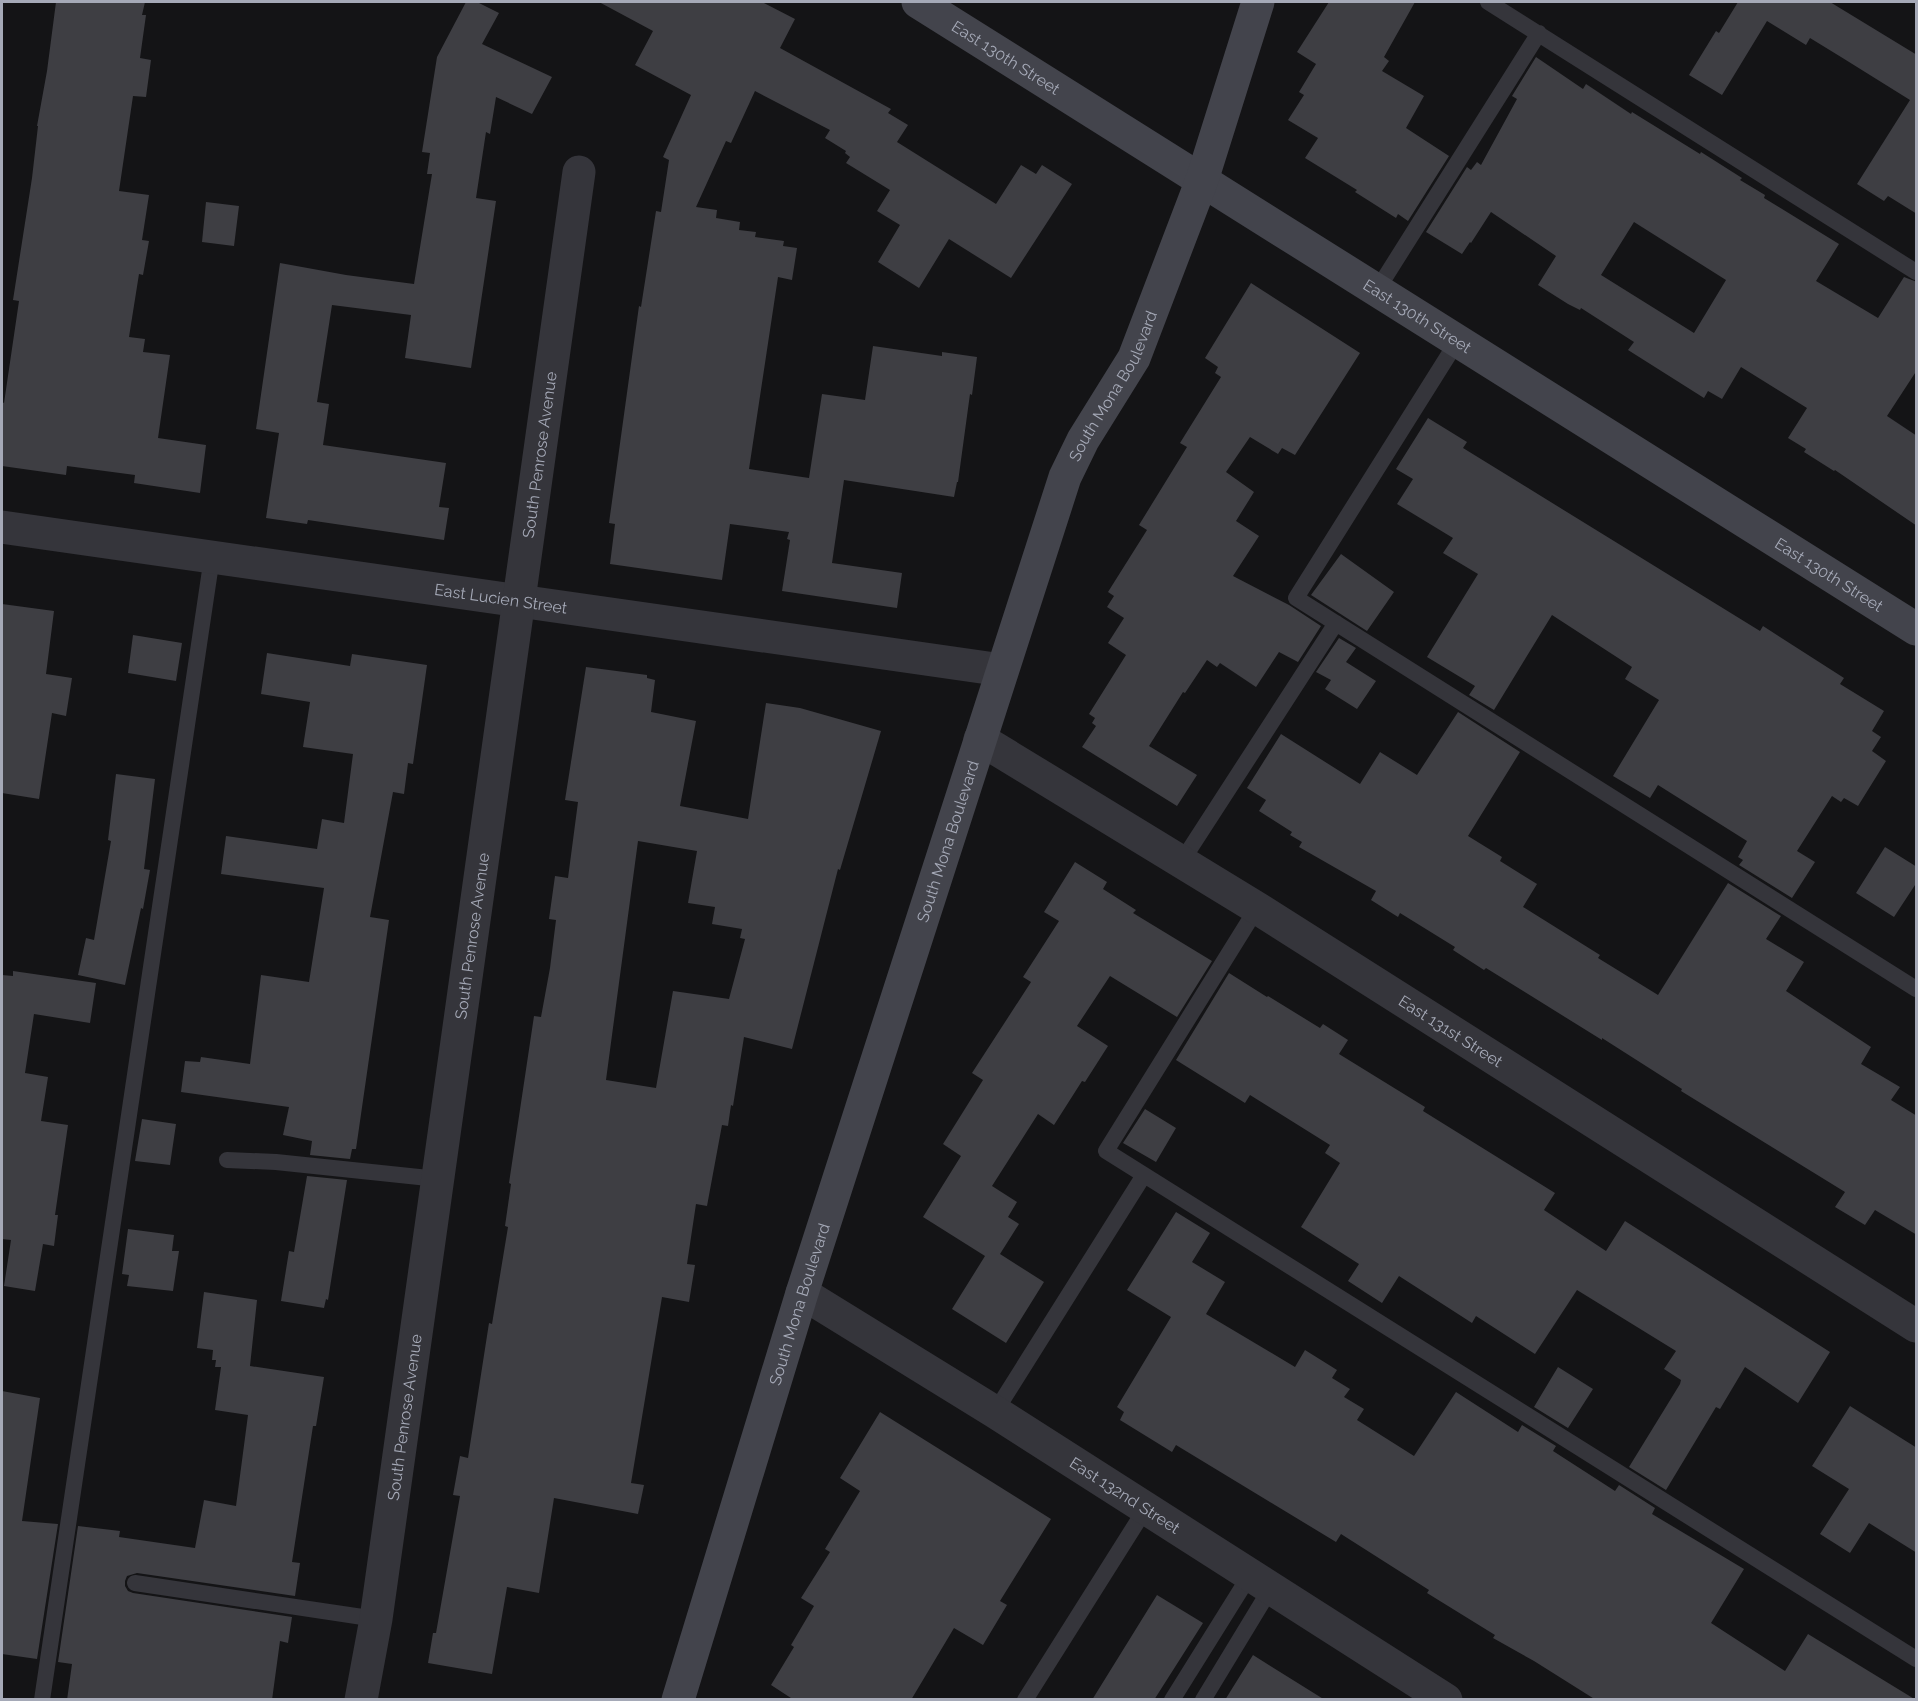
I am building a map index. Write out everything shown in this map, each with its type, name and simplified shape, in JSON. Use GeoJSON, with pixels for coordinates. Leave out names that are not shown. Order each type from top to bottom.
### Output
{"type":"FeatureCollection","features":[{"type":"Feature","properties":{"kind":"street","name":"East 130th Street"},"geometry":{"type":"LineString","coordinates":[[918,2],[1917,629]]}},
{"type":"Feature","properties":{"kind":"street","name":"South Mona Boulevard"},"geometry":{"type":"LineString","coordinates":[[678,1700],[802,1293],[1065,477],[1083,440],[1134,358],[1202,180],[1258,2]]}},
{"type":"Feature","properties":{"kind":"street","name":"South Penrose Avenue"},"geometry":{"type":"LineString","coordinates":[[361,1700],[376,1619],[579,172]]}},
{"type":"Feature","properties":{"kind":"street","name":"East Lucien Street"},"geometry":{"type":"LineString","coordinates":[[2,527],[1002,670]]}},
{"type":"Feature","properties":{"kind":"street","name":"East 131st Street"},"geometry":{"type":"LineString","coordinates":[[980,739],[1182,861],[1917,1326]]}},
{"type":"Feature","properties":{"kind":"street","name":"East 132nd Street"},"geometry":{"type":"LineString","coordinates":[[802,1293],[1146,1508],[1446,1700]]}},
{"type":"Feature","properties":{"kind":"lane"},"geometry":{"type":"LineString","coordinates":[[1488,2],[1917,272]]}},
{"type":"Feature","properties":{"kind":"lane"},"geometry":{"type":"LineString","coordinates":[[1377,290],[1539,33]]}},
{"type":"Feature","properties":{"kind":"lane"},"geometry":{"type":"LineString","coordinates":[[1458,340],[1296,598],[1917,989]]}},
{"type":"Feature","properties":{"kind":"lane"},"geometry":{"type":"LineString","coordinates":[[42,1700],[212,558]]}},
{"type":"Feature","properties":{"kind":"lane"},"geometry":{"type":"LineString","coordinates":[[1182,861],[1336,623]]}},
{"type":"Feature","properties":{"kind":"lane"},"geometry":{"type":"LineString","coordinates":[[1257,908],[1106,1151],[1917,1659]]}},
{"type":"Feature","properties":{"kind":"lane"},"geometry":{"type":"LineString","coordinates":[[227,1160],[276,1162],[438,1179]]}},
{"type":"Feature","properties":{"kind":"lane"},"geometry":{"type":"LineString","coordinates":[[994,1412],[1144,1175]]}},
{"type":"Feature","properties":{"kind":"lane"},"geometry":{"type":"LineString","coordinates":[[1025,1700],[1146,1508]]}},
{"type":"Feature","properties":{"kind":"lane"},"geometry":{"type":"LineString","coordinates":[[1172,1700],[1261,1581]]}},
{"type":"Feature","properties":{"kind":"lane"},"geometry":{"type":"LineString","coordinates":[[1203,1700],[1261,1581]]}},
{"type":"Feature","properties":{"kind":"lane"},"geometry":{"type":"LineString","coordinates":[[135,1583],[376,1619]]}},
{"type":"Feature","properties":{"kind":"building"},"geometry":{"type":"Polygon","coordinates":[[[56,2],[145,2],[142,15],[146,15],[140,58],[151,60],[146,97],[133,96],[119,191],[149,195],[142,240],[149,241],[143,275],[139,274],[129,337],[145,339],[143,352],[170,355],[158,438],[206,445],[200,493],[134,483],[135,475],[67,466],[66,475],[2,466],[2,402],[4,403],[19,301],[13,300],[56,2]]]}},
{"type":"Feature","properties":{"kind":"building"},"geometry":{"type":"Polygon","coordinates":[[[466,2],[477,2],[499,13],[482,44],[552,77],[532,114],[496,97],[490,134],[486,132],[476,198],[496,201],[471,368],[405,358],[411,315],[332,305],[317,402],[329,404],[323,445],[446,463],[439,507],[449,508],[444,540],[308,520],[307,524],[266,518],[279,433],[256,429],[280,263],[414,284],[432,174],[427,174],[430,153],[422,152],[437,57],[466,2]]]}},
{"type":"Feature","properties":{"kind":"building"},"geometry":{"type":"Polygon","coordinates":[[[599,2],[762,2],[795,19],[780,48],[891,109],[888,113],[908,125],[897,142],[996,204],[1021,165],[1036,174],[1042,165],[1072,184],[1011,278],[949,239],[919,288],[878,262],[900,225],[877,211],[890,190],[846,163],[850,157],[845,153],[846,151],[825,138],[830,130],[755,91],[731,143],[726,141],[696,207],[717,210],[716,218],[740,222],[739,230],[756,232],[755,237],[784,241],[783,246],[797,248],[792,280],[778,277],[749,469],[809,478],[822,394],[865,400],[873,346],[942,356],[942,352],[977,357],[954,497],[844,480],[832,563],[902,573],[897,608],[782,591],[790,540],[787,539],[789,532],[730,524],[722,580],[610,564],[615,524],[609,523],[639,306],[641,307],[656,211],[661,212],[669,160],[663,157],[691,95],[635,65],[653,31],[599,2]]]}},
{"type":"Feature","properties":{"kind":"building"},"geometry":{"type":"Polygon","coordinates":[[[1329,2],[1415,2],[1384,57],[1389,61],[1382,71],[1424,96],[1406,128],[1449,156],[1408,221],[1398,214],[1396,218],[1355,192],[1357,190],[1305,158],[1318,138],[1288,120],[1304,95],[1299,92],[1316,64],[1297,52],[1329,2]]]}},
{"type":"Feature","properties":{"kind":"building"},"geometry":{"type":"Polygon","coordinates":[[[1738,2],[1830,2],[1917,55],[1917,214],[1888,196],[1884,201],[1857,184],[1910,100],[1810,38],[1806,45],[1767,21],[1722,95],[1689,75],[1716,31],[1719,33],[1738,2]]]}},
{"type":"Feature","properties":{"kind":"building"},"geometry":{"type":"Polygon","coordinates":[[[1536,57],[1583,89],[1586,84],[1631,114],[1632,112],[1700,154],[1701,152],[1742,178],[1740,180],[1765,195],[1764,198],[1839,244],[1816,281],[1878,318],[1904,277],[1917,282],[1917,370],[1887,416],[1917,436],[1917,526],[1835,470],[1804,452],[1806,449],[1788,438],[1807,408],[1741,367],[1722,399],[1708,391],[1704,398],[1628,350],[1634,342],[1581,308],[1580,310],[1568,304],[1538,285],[1556,256],[1491,212],[1462,254],[1426,232],[1467,167],[1471,170],[1477,162],[1481,165],[1517,99],[1512,96],[1536,57]],[[1634,222],[1601,275],[1694,333],[1726,280],[1634,222]]]}},
{"type":"Feature","properties":{"kind":"building"},"geometry":{"type":"Polygon","coordinates":[[[206,202],[239,206],[234,246],[202,242],[206,202]]]}},
{"type":"Feature","properties":{"kind":"building"},"geometry":{"type":"Polygon","coordinates":[[[1251,283],[1360,353],[1295,455],[1282,448],[1278,454],[1250,437],[1226,472],[1254,492],[1236,521],[1259,536],[1233,576],[1289,605],[1321,626],[1298,662],[1279,652],[1256,687],[1220,663],[1217,667],[1207,660],[1185,693],[1183,692],[1149,746],[1197,775],[1177,806],[1082,747],[1096,726],[1092,723],[1095,718],[1089,714],[1126,655],[1108,643],[1124,618],[1107,607],[1114,596],[1108,592],[1147,530],[1139,525],[1187,447],[1180,443],[1221,377],[1215,373],[1218,367],[1205,358],[1251,283]]]}},
{"type":"Feature","properties":{"kind":"building"},"geometry":{"type":"Polygon","coordinates":[[[1428,418],[1467,442],[1463,448],[1760,631],[1763,626],[1844,678],[1840,684],[1884,711],[1872,731],[1881,737],[1872,751],[1886,761],[1858,806],[1844,798],[1841,802],[1832,796],[1797,851],[1815,862],[1792,898],[1739,865],[1743,860],[1738,857],[1747,841],[1658,785],[1650,798],[1613,776],[1659,700],[1625,679],[1632,667],[1552,615],[1494,710],[1469,695],[1475,686],[1427,657],[1478,574],[1443,553],[1453,538],[1397,504],[1413,479],[1396,469],[1428,418]]]}},
{"type":"Feature","properties":{"kind":"building"},"geometry":{"type":"Polygon","coordinates":[[[1341,554],[1394,592],[1367,631],[1311,595],[1341,554]]]}},
{"type":"Feature","properties":{"kind":"building"},"geometry":{"type":"Polygon","coordinates":[[[2,604],[54,611],[46,674],[72,678],[66,716],[52,713],[39,799],[2,793],[2,604]]]}},
{"type":"Feature","properties":{"kind":"building"},"geometry":{"type":"Polygon","coordinates":[[[133,635],[182,643],[176,681],[128,673],[133,635]]]}},
{"type":"Feature","properties":{"kind":"building"},"geometry":{"type":"Polygon","coordinates":[[[1339,638],[1356,648],[1346,662],[1376,681],[1357,709],[1325,689],[1331,680],[1316,672],[1339,638]]]}},
{"type":"Feature","properties":{"kind":"building"},"geometry":{"type":"Polygon","coordinates":[[[267,653],[350,666],[352,654],[427,665],[413,764],[408,763],[404,794],[393,792],[370,917],[389,920],[356,1149],[352,1149],[350,1159],[310,1155],[312,1141],[283,1135],[289,1107],[181,1092],[185,1061],[200,1062],[201,1057],[250,1064],[261,975],[309,982],[324,888],[221,874],[226,836],[317,849],[322,819],[344,823],[353,754],[303,747],[310,702],[261,694],[267,653]]]}},
{"type":"Feature","properties":{"kind":"building"},"geometry":{"type":"Polygon","coordinates":[[[586,667],[647,675],[647,678],[655,680],[651,712],[696,721],[680,806],[748,819],[766,703],[800,708],[881,731],[840,870],[838,869],[792,1049],[744,1037],[733,1106],[731,1105],[728,1126],[722,1125],[707,1206],[696,1204],[687,1264],[695,1265],[689,1302],[662,1297],[631,1483],[644,1485],[638,1514],[554,1498],[539,1593],[507,1587],[492,1674],[428,1663],[433,1633],[436,1633],[460,1496],[453,1495],[460,1456],[468,1458],[489,1323],[492,1324],[508,1227],[505,1226],[511,1184],[509,1183],[534,1016],[541,1017],[550,968],[556,920],[549,919],[555,876],[568,878],[578,802],[565,800],[586,667]],[[638,841],[606,1080],[656,1088],[673,991],[729,999],[745,939],[740,938],[742,929],[712,924],[715,907],[688,903],[697,851],[638,841]]]}},
{"type":"Feature","properties":{"kind":"building"},"geometry":{"type":"Polygon","coordinates":[[[1458,712],[1520,752],[1468,836],[1502,857],[1500,861],[1537,884],[1523,907],[1600,955],[1598,958],[1658,995],[1728,883],[1781,916],[1766,939],[1804,962],[1786,991],[1871,1047],[1861,1064],[1900,1087],[1891,1100],[1917,1116],[1917,1235],[1875,1210],[1865,1225],[1835,1207],[1845,1192],[1681,1091],[1682,1089],[1602,1038],[1602,1040],[1486,968],[1484,970],[1453,950],[1455,947],[1400,913],[1398,917],[1371,900],[1376,891],[1299,847],[1302,842],[1290,835],[1292,832],[1259,811],[1266,800],[1247,788],[1281,734],[1360,784],[1380,752],[1417,775],[1458,712]]]}},
{"type":"Feature","properties":{"kind":"building"},"geometry":{"type":"Polygon","coordinates":[[[116,774],[155,779],[144,869],[150,870],[125,985],[78,975],[86,938],[94,940],[111,841],[108,840],[116,774]]]}},
{"type":"Feature","properties":{"kind":"building"},"geometry":{"type":"Polygon","coordinates":[[[1885,847],[1917,867],[1917,882],[1894,917],[1856,893],[1885,847]]]}},
{"type":"Feature","properties":{"kind":"building"},"geometry":{"type":"Polygon","coordinates":[[[1075,862],[1107,882],[1103,889],[1136,910],[1133,913],[1212,961],[1177,1017],[1110,976],[1077,1026],[1108,1046],[1054,1125],[1038,1114],[992,1186],[1017,1202],[1008,1217],[1019,1224],[1000,1254],[1044,1282],[1006,1343],[952,1309],[985,1256],[923,1217],[961,1156],[943,1144],[983,1080],[972,1073],[1031,982],[1023,977],[1059,921],[1044,912],[1075,862]]]}},
{"type":"Feature","properties":{"kind":"building"},"geometry":{"type":"Polygon","coordinates":[[[13,971],[96,983],[90,1023],[34,1014],[25,1073],[48,1077],[41,1121],[68,1125],[55,1215],[58,1215],[54,1246],[43,1244],[35,1291],[4,1286],[11,1240],[2,1239],[2,975],[13,976],[13,971]]]}},
{"type":"Feature","properties":{"kind":"building"},"geometry":{"type":"Polygon","coordinates":[[[1229,973],[1320,1028],[1323,1024],[1348,1040],[1339,1054],[1425,1107],[1423,1111],[1555,1193],[1544,1210],[1606,1251],[1625,1221],[1830,1352],[1798,1403],[1745,1367],[1720,1409],[1716,1407],[1666,1490],[1629,1467],[1680,1384],[1681,1380],[1664,1369],[1676,1351],[1577,1290],[1535,1354],[1476,1316],[1472,1323],[1399,1276],[1382,1303],[1348,1281],[1359,1264],[1301,1227],[1340,1163],[1325,1153],[1330,1145],[1250,1095],[1245,1103],[1176,1060],[1229,973]]]}},
{"type":"Feature","properties":{"kind":"building"},"geometry":{"type":"Polygon","coordinates":[[[1145,1109],[1176,1128],[1156,1162],[1123,1143],[1145,1109]]]}},
{"type":"Feature","properties":{"kind":"building"},"geometry":{"type":"Polygon","coordinates":[[[142,1119],[176,1124],[170,1165],[135,1161],[142,1119]]]}},
{"type":"Feature","properties":{"kind":"building"},"geometry":{"type":"Polygon","coordinates":[[[307,1176],[347,1180],[328,1300],[326,1299],[324,1308],[281,1301],[289,1251],[294,1252],[307,1176]]]}},
{"type":"Feature","properties":{"kind":"building"},"geometry":{"type":"Polygon","coordinates":[[[1176,1212],[1210,1233],[1192,1262],[1225,1282],[1206,1314],[1295,1367],[1305,1350],[1337,1370],[1332,1378],[1350,1389],[1344,1397],[1364,1409],[1357,1420],[1414,1456],[1456,1392],[1518,1432],[1522,1425],[1556,1446],[1553,1451],[1615,1491],[1619,1485],[1655,1508],[1652,1514],[1744,1569],[1711,1623],[1785,1671],[1808,1634],[1916,1700],[1596,1700],[1493,1638],[1495,1635],[1427,1593],[1429,1590],[1341,1534],[1336,1542],[1176,1445],[1172,1452],[1120,1420],[1124,1412],[1117,1407],[1171,1317],[1127,1290],[1176,1212]]]}},
{"type":"Feature","properties":{"kind":"building"},"geometry":{"type":"Polygon","coordinates":[[[128,1229],[174,1235],[172,1251],[179,1251],[173,1291],[127,1286],[129,1275],[122,1274],[128,1229]]]}},
{"type":"Feature","properties":{"kind":"building"},"geometry":{"type":"Polygon","coordinates":[[[204,1292],[257,1300],[250,1366],[324,1377],[316,1426],[313,1426],[292,1562],[300,1563],[295,1596],[137,1573],[127,1576],[125,1586],[133,1593],[292,1617],[288,1643],[280,1641],[272,1700],[67,1700],[72,1664],[58,1662],[78,1526],[120,1531],[119,1537],[195,1548],[204,1500],[236,1506],[248,1415],[215,1410],[221,1367],[215,1367],[216,1360],[212,1360],[213,1350],[197,1348],[204,1292]]]}},
{"type":"Feature","properties":{"kind":"building"},"geometry":{"type":"Polygon","coordinates":[[[1558,1367],[1593,1389],[1568,1428],[1534,1407],[1558,1367]]]}},
{"type":"Feature","properties":{"kind":"building"},"geometry":{"type":"Polygon","coordinates":[[[2,1391],[40,1398],[22,1521],[58,1524],[37,1659],[2,1654],[2,1391]]]}},
{"type":"Feature","properties":{"kind":"building"},"geometry":{"type":"Polygon","coordinates":[[[1850,1406],[1917,1448],[1917,1553],[1869,1523],[1850,1553],[1820,1534],[1849,1489],[1812,1466],[1850,1406]]]}},
{"type":"Feature","properties":{"kind":"building"},"geometry":{"type":"Polygon","coordinates":[[[880,1412],[1051,1519],[1000,1601],[1007,1605],[983,1645],[954,1628],[911,1700],[794,1700],[771,1685],[794,1647],[791,1645],[814,1606],[801,1598],[830,1552],[825,1549],[860,1491],[840,1478],[880,1412]]]}},
{"type":"Feature","properties":{"kind":"building"},"geometry":{"type":"Polygon","coordinates":[[[1157,1595],[1203,1623],[1154,1700],[1092,1700],[1157,1595]]]}},
{"type":"Feature","properties":{"kind":"building"},"geometry":{"type":"Polygon","coordinates":[[[1253,1655],[1325,1700],[1225,1700],[1253,1655]]]}}]}
